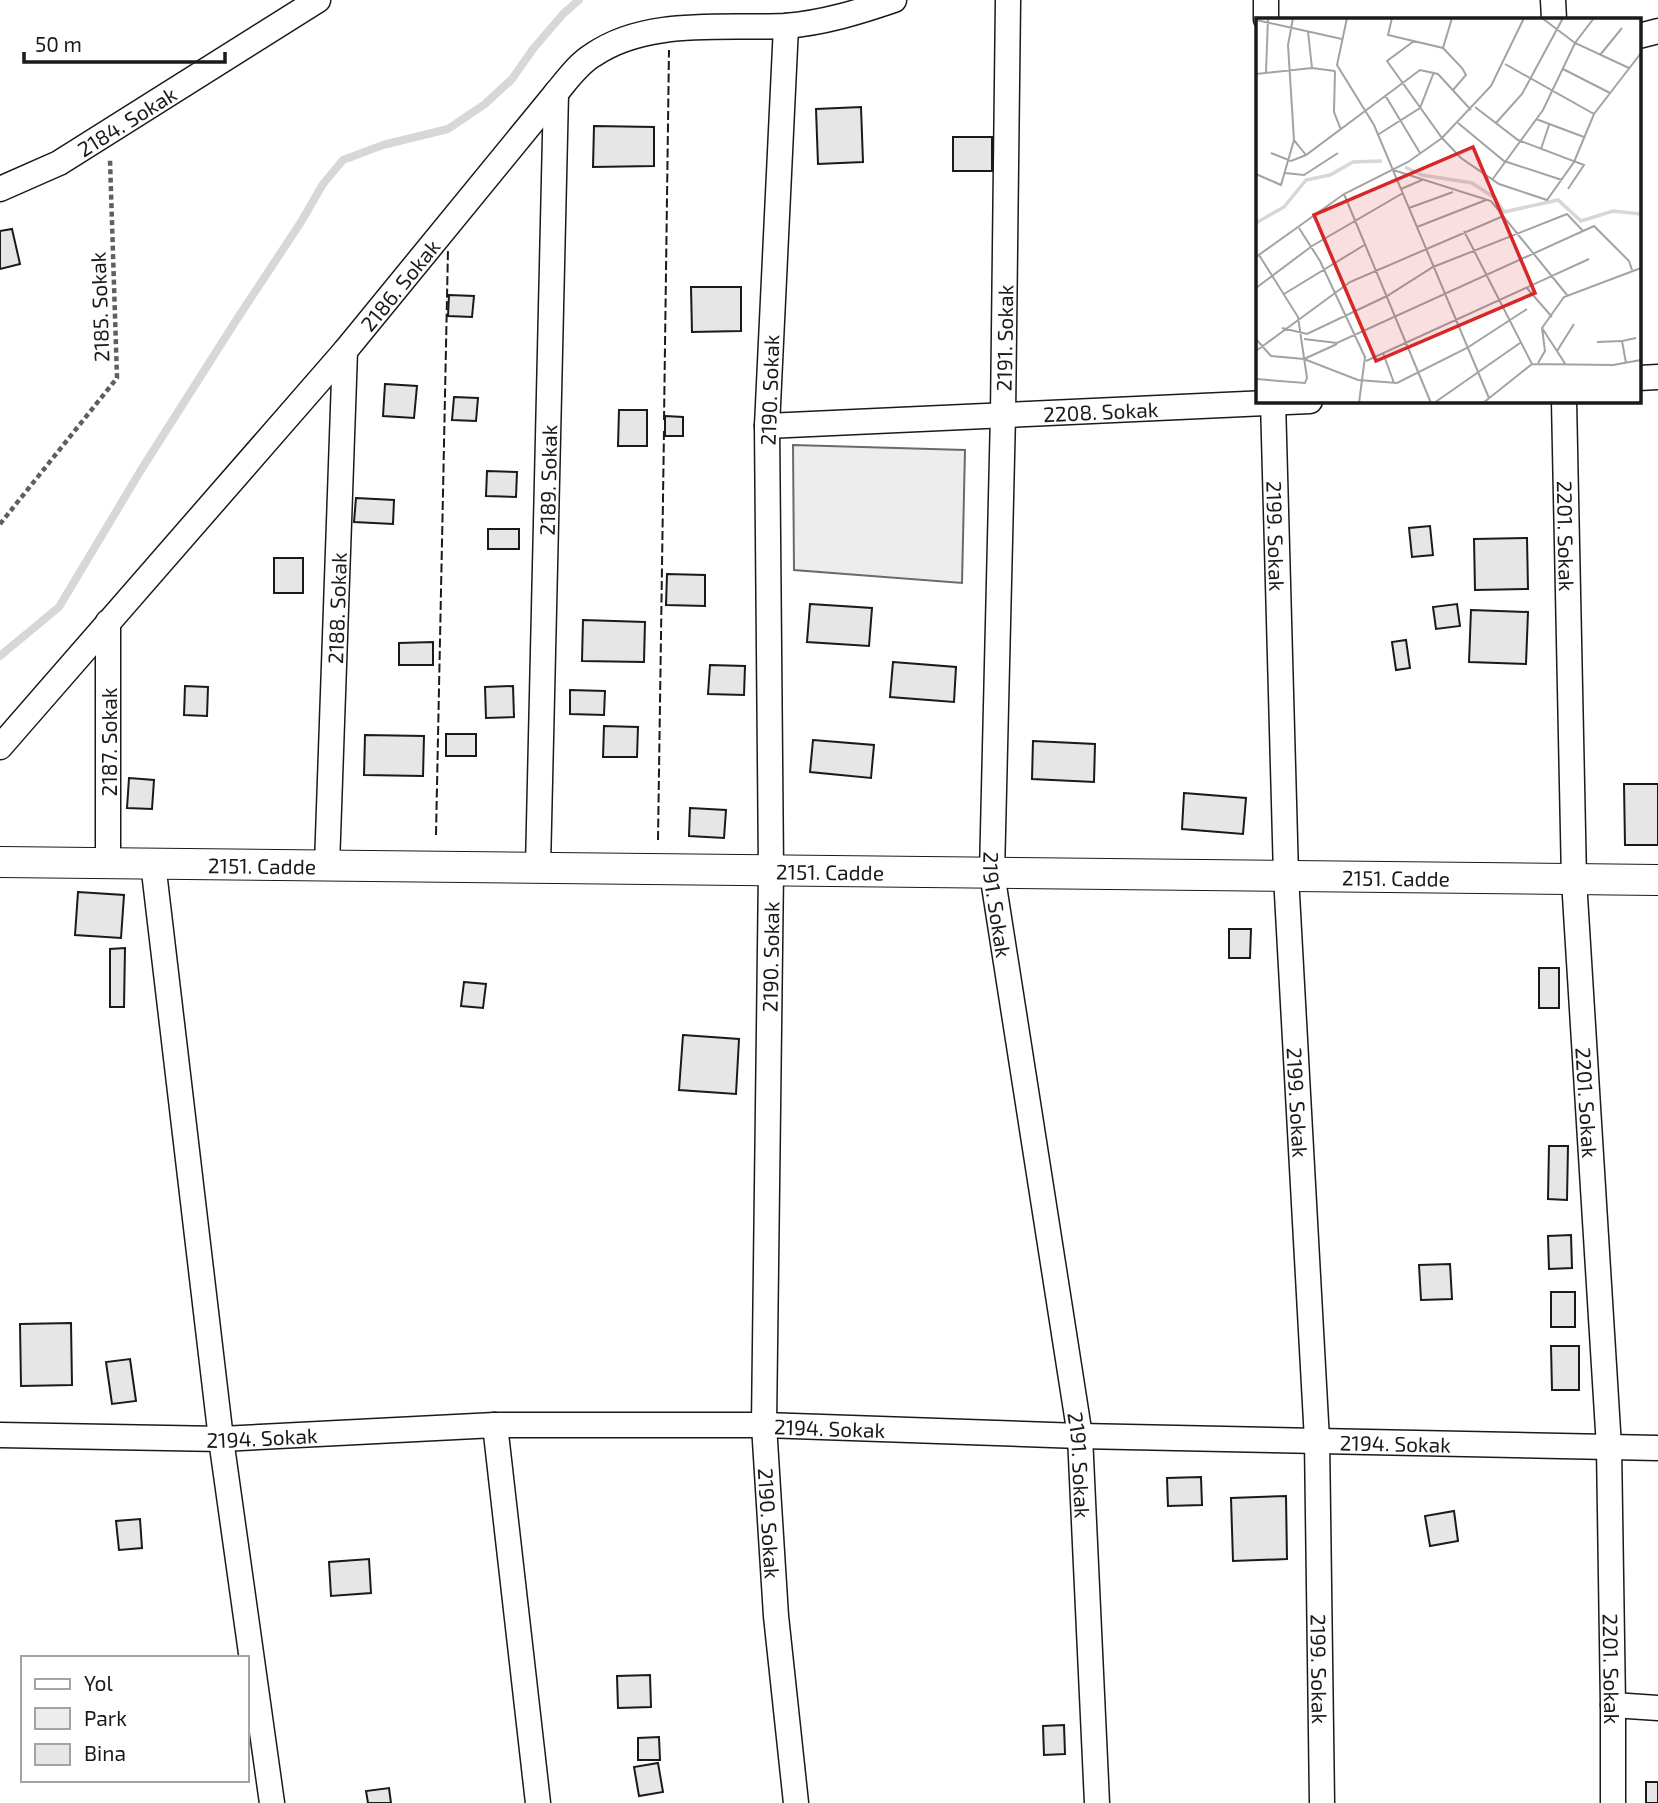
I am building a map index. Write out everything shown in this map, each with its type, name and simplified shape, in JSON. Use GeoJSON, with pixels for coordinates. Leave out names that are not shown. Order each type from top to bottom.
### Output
{"type":"FeatureCollection","features":[{"type":"Feature","properties":{"kind":"street","name":"2184. Sokak"},"geometry":{"type":"LineString","coordinates":[[0,189],[59,163],[318,0]]}},
{"type":"Feature","properties":{"kind":"street","name":"2186. Sokak"},"geometry":{"type":"LineString","coordinates":[[0,747],[345,351],[555,93],[592,55],[625,38],[667,30],[786,26],[849,15],[894,0]]}},
{"type":"Feature","properties":{"kind":"street","name":"2191. Sokak"},"geometry":{"type":"LineString","coordinates":[[1008,0],[1003,415],[992,873],[1080,1436],[1097,1803]]}},
{"type":"Feature","properties":{"kind":"street"},"geometry":{"type":"LineString","coordinates":[[1266,0],[1266,18]]}},
{"type":"Feature","properties":{"kind":"street"},"geometry":{"type":"LineString","coordinates":[[1553,0],[1554,18]]}},
{"type":"Feature","properties":{"kind":"street","name":"2190. Sokak"},"geometry":{"type":"LineString","coordinates":[[786,26],[767,426],[772,870],[764,1425],[776,1616],[796,1803]]}},
{"type":"Feature","properties":{"kind":"street"},"geometry":{"type":"LineString","coordinates":[[1640,36],[1658,31]]}},
{"type":"Feature","properties":{"kind":"street","name":"2189. Sokak"},"geometry":{"type":"LineString","coordinates":[[538,867],[555,93]]}},
{"type":"Feature","properties":{"kind":"street","name":"2188. Sokak"},"geometry":{"type":"LineString","coordinates":[[327,865],[345,351]]}},
{"type":"Feature","properties":{"kind":"street"},"geometry":{"type":"LineString","coordinates":[[1640,378],[1658,377]]}},
{"type":"Feature","properties":{"kind":"street","name":"2208. Sokak"},"geometry":{"type":"LineString","coordinates":[[767,426],[1273,402]]}},
{"type":"Feature","properties":{"kind":"street","name":"2199. Sokak"},"geometry":{"type":"LineString","coordinates":[[1273,402],[1286,876],[1317,1440],[1322,1803]]}},
{"type":"Feature","properties":{"kind":"street","name":"2201. Sokak"},"geometry":{"type":"LineString","coordinates":[[1564,402],[1574,880],[1609,1447],[1614,1705],[1613,1803]]}},
{"type":"Feature","properties":{"kind":"street","name":"2187. Sokak"},"geometry":{"type":"LineString","coordinates":[[108,622],[108,863]]}},
{"type":"Feature","properties":{"kind":"street","name":"2151. Cadde"},"geometry":{"type":"LineString","coordinates":[[0,862],[1658,880]]}},
{"type":"Feature","properties":{"kind":"street"},"geometry":{"type":"LineString","coordinates":[[153,863],[220,1438],[272,1803]]}},
{"type":"Feature","properties":{"kind":"street"},"geometry":{"type":"LineString","coordinates":[[495,1425],[538,1803]]}},
{"type":"Feature","properties":{"kind":"street","name":"2194. Sokak"},"geometry":{"type":"LineString","coordinates":[[0,1435],[220,1438],[495,1425],[764,1425],[1080,1436],[1658,1448]]}},
{"type":"Feature","properties":{"kind":"street"},"geometry":{"type":"LineString","coordinates":[[1614,1705],[1658,1708]]}},
{"type":"Feature","properties":{"kind":"path","name":"2185. Sokak"},"geometry":{"type":"LineString","coordinates":[[0,524],[117,377],[110,132]]}},
{"type":"Feature","properties":{"kind":"green space"},"geometry":{"type":"Polygon","coordinates":[[[793,445],[965,450],[962,583],[794,570],[793,445]]]}},
{"type":"Feature","properties":{"kind":"building"},"geometry":{"type":"Polygon","coordinates":[[[861,107],[863,162],[818,164],[816,109],[861,107]]]}},
{"type":"Feature","properties":{"kind":"building"},"geometry":{"type":"Polygon","coordinates":[[[594,126],[654,127],[654,166],[593,167],[594,126]]]}},
{"type":"Feature","properties":{"kind":"building"},"geometry":{"type":"Polygon","coordinates":[[[953,137],[992,137],[992,171],[953,171],[953,137]]]}},
{"type":"Feature","properties":{"kind":"building"},"geometry":{"type":"Polygon","coordinates":[[[12,229],[20,264],[0,269],[0,231],[12,229]]]}},
{"type":"Feature","properties":{"kind":"building"},"geometry":{"type":"Polygon","coordinates":[[[691,287],[741,287],[741,331],[692,332],[691,287]]]}},
{"type":"Feature","properties":{"kind":"building"},"geometry":{"type":"Polygon","coordinates":[[[449,295],[474,296],[472,317],[448,316],[449,295]]]}},
{"type":"Feature","properties":{"kind":"building"},"geometry":{"type":"Polygon","coordinates":[[[385,384],[417,386],[414,418],[383,416],[385,384]]]}},
{"type":"Feature","properties":{"kind":"building"},"geometry":{"type":"Polygon","coordinates":[[[454,397],[478,398],[476,421],[452,420],[454,397]]]}},
{"type":"Feature","properties":{"kind":"building"},"geometry":{"type":"Polygon","coordinates":[[[619,410],[647,410],[647,446],[618,446],[619,410]]]}},
{"type":"Feature","properties":{"kind":"building"},"geometry":{"type":"Polygon","coordinates":[[[665,416],[683,417],[683,436],[665,436],[665,416]]]}},
{"type":"Feature","properties":{"kind":"building"},"geometry":{"type":"Polygon","coordinates":[[[487,471],[517,472],[516,497],[486,496],[487,471]]]}},
{"type":"Feature","properties":{"kind":"building"},"geometry":{"type":"Polygon","coordinates":[[[356,498],[394,500],[393,524],[354,522],[356,498]]]}},
{"type":"Feature","properties":{"kind":"building"},"geometry":{"type":"Polygon","coordinates":[[[1430,526],[1433,555],[1412,557],[1409,528],[1430,526]]]}},
{"type":"Feature","properties":{"kind":"building"},"geometry":{"type":"Polygon","coordinates":[[[488,529],[519,529],[519,549],[488,549],[488,529]]]}},
{"type":"Feature","properties":{"kind":"building"},"geometry":{"type":"Polygon","coordinates":[[[1527,538],[1528,589],[1475,590],[1474,539],[1527,538]]]}},
{"type":"Feature","properties":{"kind":"building"},"geometry":{"type":"Polygon","coordinates":[[[274,558],[303,558],[303,593],[274,593],[274,558]]]}},
{"type":"Feature","properties":{"kind":"building"},"geometry":{"type":"Polygon","coordinates":[[[667,574],[705,575],[705,606],[666,605],[667,574]]]}},
{"type":"Feature","properties":{"kind":"building"},"geometry":{"type":"Polygon","coordinates":[[[810,604],[872,608],[869,646],[807,642],[810,604]]]}},
{"type":"Feature","properties":{"kind":"building"},"geometry":{"type":"Polygon","coordinates":[[[1457,604],[1460,626],[1436,629],[1433,607],[1457,604]]]}},
{"type":"Feature","properties":{"kind":"building"},"geometry":{"type":"Polygon","coordinates":[[[1471,610],[1528,612],[1526,664],[1469,662],[1471,610]]]}},
{"type":"Feature","properties":{"kind":"building"},"geometry":{"type":"Polygon","coordinates":[[[583,620],[645,622],[644,662],[582,661],[583,620]]]}},
{"type":"Feature","properties":{"kind":"building"},"geometry":{"type":"Polygon","coordinates":[[[1406,640],[1410,668],[1396,670],[1392,642],[1406,640]]]}},
{"type":"Feature","properties":{"kind":"building"},"geometry":{"type":"Polygon","coordinates":[[[433,642],[433,665],[399,665],[399,643],[433,642]]]}},
{"type":"Feature","properties":{"kind":"building"},"geometry":{"type":"Polygon","coordinates":[[[893,662],[956,667],[954,702],[890,697],[893,662]]]}},
{"type":"Feature","properties":{"kind":"building"},"geometry":{"type":"Polygon","coordinates":[[[710,665],[745,666],[744,695],[708,694],[710,665]]]}},
{"type":"Feature","properties":{"kind":"building"},"geometry":{"type":"Polygon","coordinates":[[[185,686],[208,687],[207,716],[184,715],[185,686]]]}},
{"type":"Feature","properties":{"kind":"building"},"geometry":{"type":"Polygon","coordinates":[[[513,686],[514,717],[486,718],[485,687],[513,686]]]}},
{"type":"Feature","properties":{"kind":"building"},"geometry":{"type":"Polygon","coordinates":[[[570,690],[605,691],[604,715],[570,714],[570,690]]]}},
{"type":"Feature","properties":{"kind":"building"},"geometry":{"type":"Polygon","coordinates":[[[604,726],[638,727],[637,757],[603,757],[604,726]]]}},
{"type":"Feature","properties":{"kind":"building"},"geometry":{"type":"Polygon","coordinates":[[[446,734],[476,734],[476,756],[446,756],[446,734]]]}},
{"type":"Feature","properties":{"kind":"building"},"geometry":{"type":"Polygon","coordinates":[[[365,735],[424,736],[423,776],[364,775],[365,735]]]}},
{"type":"Feature","properties":{"kind":"building"},"geometry":{"type":"Polygon","coordinates":[[[813,740],[874,745],[871,778],[810,772],[813,740]]]}},
{"type":"Feature","properties":{"kind":"building"},"geometry":{"type":"Polygon","coordinates":[[[1033,741],[1095,744],[1094,782],[1032,779],[1033,741]]]}},
{"type":"Feature","properties":{"kind":"building"},"geometry":{"type":"Polygon","coordinates":[[[129,778],[154,780],[152,809],[127,808],[129,778]]]}},
{"type":"Feature","properties":{"kind":"building"},"geometry":{"type":"Polygon","coordinates":[[[1624,784],[1658,784],[1658,845],[1625,845],[1624,784]]]}},
{"type":"Feature","properties":{"kind":"building"},"geometry":{"type":"Polygon","coordinates":[[[1184,793],[1246,798],[1243,834],[1182,829],[1184,793]]]}},
{"type":"Feature","properties":{"kind":"building"},"geometry":{"type":"Polygon","coordinates":[[[690,808],[726,810],[724,838],[689,836],[690,808]]]}},
{"type":"Feature","properties":{"kind":"building"},"geometry":{"type":"Polygon","coordinates":[[[78,892],[124,895],[121,938],[75,935],[78,892]]]}},
{"type":"Feature","properties":{"kind":"building"},"geometry":{"type":"Polygon","coordinates":[[[1229,929],[1251,929],[1250,958],[1229,958],[1229,929]]]}},
{"type":"Feature","properties":{"kind":"building"},"geometry":{"type":"Polygon","coordinates":[[[125,948],[124,1007],[110,1007],[110,949],[125,948]]]}},
{"type":"Feature","properties":{"kind":"building"},"geometry":{"type":"Polygon","coordinates":[[[1539,968],[1559,968],[1559,1008],[1539,1008],[1539,968]]]}},
{"type":"Feature","properties":{"kind":"building"},"geometry":{"type":"Polygon","coordinates":[[[464,982],[486,984],[483,1008],[461,1006],[464,982]]]}},
{"type":"Feature","properties":{"kind":"building"},"geometry":{"type":"Polygon","coordinates":[[[683,1035],[739,1039],[736,1094],[679,1090],[683,1035]]]}},
{"type":"Feature","properties":{"kind":"building"},"geometry":{"type":"Polygon","coordinates":[[[1549,1146],[1568,1146],[1567,1200],[1548,1199],[1549,1146]]]}},
{"type":"Feature","properties":{"kind":"building"},"geometry":{"type":"Polygon","coordinates":[[[1571,1235],[1572,1268],[1549,1269],[1548,1236],[1571,1235]]]}},
{"type":"Feature","properties":{"kind":"building"},"geometry":{"type":"Polygon","coordinates":[[[1450,1264],[1452,1299],[1421,1300],[1419,1265],[1450,1264]]]}},
{"type":"Feature","properties":{"kind":"building"},"geometry":{"type":"Polygon","coordinates":[[[1551,1292],[1575,1292],[1575,1327],[1551,1327],[1551,1292]]]}},
{"type":"Feature","properties":{"kind":"building"},"geometry":{"type":"Polygon","coordinates":[[[71,1323],[72,1385],[21,1386],[20,1324],[71,1323]]]}},
{"type":"Feature","properties":{"kind":"building"},"geometry":{"type":"Polygon","coordinates":[[[1551,1346],[1579,1346],[1579,1390],[1552,1390],[1551,1346]]]}},
{"type":"Feature","properties":{"kind":"building"},"geometry":{"type":"Polygon","coordinates":[[[130,1359],[136,1401],[112,1404],[106,1362],[130,1359]]]}},
{"type":"Feature","properties":{"kind":"building"},"geometry":{"type":"Polygon","coordinates":[[[1201,1477],[1202,1505],[1168,1506],[1167,1478],[1201,1477]]]}},
{"type":"Feature","properties":{"kind":"building"},"geometry":{"type":"Polygon","coordinates":[[[1286,1496],[1287,1559],[1233,1561],[1231,1498],[1286,1496]]]}},
{"type":"Feature","properties":{"kind":"building"},"geometry":{"type":"Polygon","coordinates":[[[1454,1511],[1458,1541],[1430,1546],[1425,1516],[1454,1511]]]}},
{"type":"Feature","properties":{"kind":"building"},"geometry":{"type":"Polygon","coordinates":[[[140,1519],[142,1548],[119,1550],[116,1521],[140,1519]]]}},
{"type":"Feature","properties":{"kind":"building"},"geometry":{"type":"Polygon","coordinates":[[[369,1559],[371,1593],[331,1596],[329,1562],[369,1559]]]}},
{"type":"Feature","properties":{"kind":"building"},"geometry":{"type":"Polygon","coordinates":[[[650,1675],[651,1707],[618,1708],[617,1676],[650,1675]]]}},
{"type":"Feature","properties":{"kind":"building"},"geometry":{"type":"Polygon","coordinates":[[[1064,1725],[1065,1754],[1044,1755],[1043,1726],[1064,1725]]]}},
{"type":"Feature","properties":{"kind":"building"},"geometry":{"type":"Polygon","coordinates":[[[659,1737],[660,1760],[638,1760],[638,1738],[659,1737]]]}},
{"type":"Feature","properties":{"kind":"building"},"geometry":{"type":"Polygon","coordinates":[[[658,1763],[663,1792],[639,1796],[634,1767],[658,1763]]]}},
{"type":"Feature","properties":{"kind":"building"},"geometry":{"type":"Polygon","coordinates":[[[1646,1782],[1658,1782],[1658,1803],[1646,1803],[1646,1782]]]}},
{"type":"Feature","properties":{"kind":"building"},"geometry":{"type":"Polygon","coordinates":[[[389,1788],[391,1803],[368,1803],[366,1791],[389,1788]]]}},
{"type":"Feature","properties":{"kind":"waterway"},"geometry":{"type":"LineString","coordinates":[[0,656],[59,607],[141,470],[323,184],[343,160],[383,145],[448,129],[485,104],[512,79],[533,49],[579,0]]}},
{"type":"Feature","properties":{"kind":"fence"},"geometry":{"type":"LineString","coordinates":[[664,420],[669,50]]}},
{"type":"Feature","properties":{"kind":"fence"},"geometry":{"type":"LineString","coordinates":[[436,835],[448,249]]}},
{"type":"Feature","properties":{"kind":"fence"},"geometry":{"type":"LineString","coordinates":[[658,840],[664,430]]}}]}
